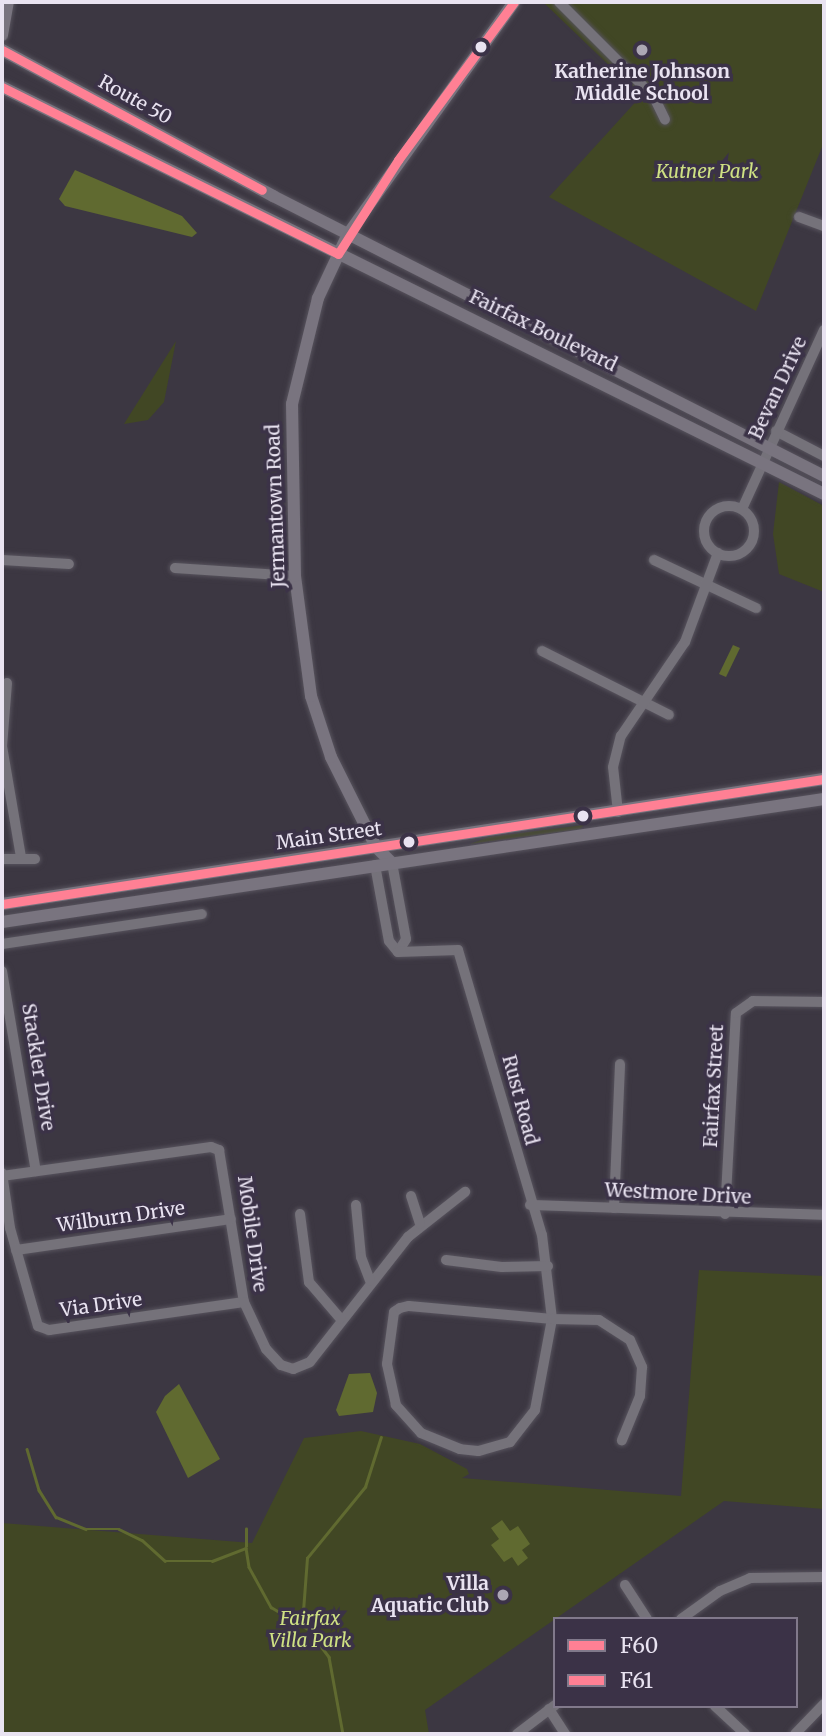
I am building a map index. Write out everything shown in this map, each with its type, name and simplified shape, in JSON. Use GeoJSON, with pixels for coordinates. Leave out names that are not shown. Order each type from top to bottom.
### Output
{"type":"FeatureCollection","features":[{"type":"Feature","properties":{"kind":"main road"},"geometry":{"type":"LineString","coordinates":[[2,35],[8,2]]}},
{"type":"Feature","properties":{"kind":"main road","name":"Jermantown Road"},"geometry":{"type":"LineString","coordinates":[[392,863],[376,847],[316,715],[295,576],[292,404],[317,298],[348,234],[514,2]]}},
{"type":"Feature","properties":{"kind":"main road","name":"Route 50"},"geometry":{"type":"LineString","coordinates":[[2,50],[250,184]]}},
{"type":"Feature","properties":{"kind":"main road","name":"Fairfax Boulevard"},"geometry":{"type":"LineString","coordinates":[[2,87],[824,494]]}},
{"type":"Feature","properties":{"kind":"main road","name":"Fairfax Boulevard"},"geometry":{"type":"LineString","coordinates":[[250,184],[824,476]]}},
{"type":"Feature","properties":{"kind":"main road"},"geometry":{"type":"LineString","coordinates":[[449,306],[460,292]]}},
{"type":"Feature","properties":{"kind":"main road"},"geometry":{"type":"LineString","coordinates":[[567,365],[579,350]]}},
{"type":"Feature","properties":{"kind":"main road","name":"Main Street"},"geometry":{"type":"LineString","coordinates":[[2,904],[824,779]]}},
{"type":"Feature","properties":{"kind":"main road","name":"Main Street"},"geometry":{"type":"LineString","coordinates":[[2,922],[824,799]]}},
{"type":"Feature","properties":{"kind":"main road","name":"Jermantown Road"},"geometry":{"type":"LineString","coordinates":[[375,865],[376,847]]}},
{"type":"Feature","properties":{"kind":"street"},"geometry":{"type":"LineString","coordinates":[[559,2],[654,97],[665,120]]}},
{"type":"Feature","properties":{"kind":"street"},"geometry":{"type":"LineString","coordinates":[[799,217],[824,226]]}},
{"type":"Feature","properties":{"kind":"street","name":"Bevan Drive"},"geometry":{"type":"LineString","coordinates":[[742,509],[824,330]]}},
{"type":"Feature","properties":{"kind":"street"},"geometry":{"type":"LineString","coordinates":[[776,431],[824,456]]}},
{"type":"Feature","properties":{"kind":"street"},"geometry":{"type":"LineString","coordinates":[[719,508],[742,509],[755,530],[749,546],[734,555],[718,553],[707,541],[708,518],[719,508]]}},
{"type":"Feature","properties":{"kind":"street"},"geometry":{"type":"LineString","coordinates":[[618,812],[613,767],[621,736],[641,701],[685,642],[704,583],[718,553]]}},
{"type":"Feature","properties":{"kind":"street"},"geometry":{"type":"LineString","coordinates":[[2,560],[69,564]]}},
{"type":"Feature","properties":{"kind":"street"},"geometry":{"type":"LineString","coordinates":[[654,560],[756,608]]}},
{"type":"Feature","properties":{"kind":"street"},"geometry":{"type":"LineString","coordinates":[[175,568],[295,576]]}},
{"type":"Feature","properties":{"kind":"street"},"geometry":{"type":"LineString","coordinates":[[542,651],[669,715]]}},
{"type":"Feature","properties":{"kind":"street"},"geometry":{"type":"LineString","coordinates":[[6,683],[2,746],[21,857]]}},
{"type":"Feature","properties":{"kind":"street"},"geometry":{"type":"LineString","coordinates":[[4,859],[35,859]]}},
{"type":"Feature","properties":{"kind":"street"},"geometry":{"type":"LineString","coordinates":[[375,865],[389,941],[398,952],[406,939],[392,863]]}},
{"type":"Feature","properties":{"kind":"street"},"geometry":{"type":"LineString","coordinates":[[2,944],[202,914]]}},
{"type":"Feature","properties":{"kind":"street","name":"Rust Road"},"geometry":{"type":"LineString","coordinates":[[398,952],[458,950],[548,1266],[552,1319]]}},
{"type":"Feature","properties":{"kind":"street","name":"Stackler Drive"},"geometry":{"type":"LineString","coordinates":[[2,971],[36,1171]]}},
{"type":"Feature","properties":{"kind":"street","name":"Fairfax Street"},"geometry":{"type":"LineString","coordinates":[[724,1214],[736,1013],[748,1001],[824,1002]]}},
{"type":"Feature","properties":{"kind":"street"},"geometry":{"type":"LineString","coordinates":[[614,1208],[620,1064]]}},
{"type":"Feature","properties":{"kind":"street","name":"Mobile Drive"},"geometry":{"type":"LineString","coordinates":[[2,1174],[216,1148],[223,1157],[244,1302],[266,1349],[281,1365],[293,1369],[310,1362],[370,1280],[421,1224],[465,1192]]}},
{"type":"Feature","properties":{"kind":"street","name":"Via Drive"},"geometry":{"type":"LineString","coordinates":[[2,1174],[32,1318],[43,1329],[244,1302]]}},
{"type":"Feature","properties":{"kind":"street"},"geometry":{"type":"LineString","coordinates":[[411,1196],[421,1224]]}},
{"type":"Feature","properties":{"kind":"street"},"geometry":{"type":"LineString","coordinates":[[356,1205],[362,1257],[370,1280]]}},
{"type":"Feature","properties":{"kind":"street","name":"Westmore Drive"},"geometry":{"type":"LineString","coordinates":[[530,1205],[724,1214],[824,1215]]}},
{"type":"Feature","properties":{"kind":"street"},"geometry":{"type":"LineString","coordinates":[[300,1214],[309,1282],[340,1318]]}},
{"type":"Feature","properties":{"kind":"street","name":"Wilburn Drive"},"geometry":{"type":"LineString","coordinates":[[16,1250],[231,1219]]}},
{"type":"Feature","properties":{"kind":"street"},"geometry":{"type":"LineString","coordinates":[[446,1260],[502,1267],[548,1266]]}},
{"type":"Feature","properties":{"kind":"street"},"geometry":{"type":"LineString","coordinates":[[552,1319],[535,1410],[510,1442],[478,1451],[460,1449],[421,1433],[396,1405],[387,1364],[394,1312],[400,1308],[605,1321],[636,1348],[643,1386],[622,1440]]}},
{"type":"Feature","properties":{"kind":"street"},"geometry":{"type":"LineString","coordinates":[[684,1617],[720,1591],[750,1578],[824,1577]]}},
{"type":"Feature","properties":{"kind":"street"},"geometry":{"type":"LineString","coordinates":[[625,1585],[646,1617]]}},
{"type":"Feature","properties":{"kind":"street"},"geometry":{"type":"LineString","coordinates":[[795,1734],[824,1703]]}},
{"type":"Feature","properties":{"kind":"street"},"geometry":{"type":"LineString","coordinates":[[517,1734],[552,1707],[565,1734]]}},
{"type":"Feature","properties":{"kind":"street"},"geometry":{"type":"LineString","coordinates":[[717,1708],[745,1734]]}},
{"type":"Feature","properties":{"kind":"green space","name":"Kutner Park"},"geometry":{"type":"Polygon","coordinates":[[[543,2],[824,2],[824,142],[756,311],[549,197],[641,96],[543,2]]]}},
{"type":"Feature","properties":{"kind":"green space"},"geometry":{"type":"Polygon","coordinates":[[[176,341],[164,402],[148,420],[124,424],[176,341]]]}},
{"type":"Feature","properties":{"kind":"green space"},"geometry":{"type":"Polygon","coordinates":[[[779,482],[824,506],[824,592],[779,574],[773,534],[779,482]]]}},
{"type":"Feature","properties":{"kind":"green space"},"geometry":{"type":"Polygon","coordinates":[[[584,825],[580,829],[470,844],[489,837],[584,825]]]}},
{"type":"Feature","properties":{"kind":"green space","name":"Fairfax Villa Park"},"geometry":{"type":"Polygon","coordinates":[[[699,1270],[824,1276],[824,1509],[724,1501],[558,1617],[553,1617],[553,1621],[425,1710],[429,1734],[2,1734],[2,1523],[252,1543],[304,1438],[361,1431],[420,1444],[467,1469],[469,1474],[462,1478],[681,1496],[699,1270]]]}},
{"type":"Feature","properties":{"kind":"shaded area"},"geometry":{"type":"Polygon","coordinates":[[[75,170],[182,216],[197,233],[192,237],[65,206],[59,199],[75,170]]]}},
{"type":"Feature","properties":{"kind":"shaded area"},"geometry":{"type":"Polygon","coordinates":[[[733,645],[740,648],[726,677],[719,674],[733,645]]]}},
{"type":"Feature","properties":{"kind":"shaded area"},"geometry":{"type":"Polygon","coordinates":[[[370,1373],[377,1393],[373,1412],[339,1416],[336,1410],[349,1374],[370,1373]]]}},
{"type":"Feature","properties":{"kind":"shaded area"},"geometry":{"type":"Polygon","coordinates":[[[179,1384],[220,1459],[188,1478],[156,1412],[165,1396],[179,1384]]]}},
{"type":"Feature","properties":{"kind":"shaded area"},"geometry":{"type":"Polygon","coordinates":[[[502,1520],[510,1531],[518,1526],[530,1544],[522,1550],[528,1558],[518,1566],[512,1557],[504,1562],[491,1545],[499,1539],[491,1528],[502,1520]]]}},
{"type":"Feature","properties":{"kind":"waterway"},"geometry":{"type":"LineString","coordinates":[[294,1618],[303,1611],[307,1558],[365,1487],[381,1437]]}},
{"type":"Feature","properties":{"kind":"waterway"},"geometry":{"type":"LineString","coordinates":[[27,1449],[39,1490],[56,1517],[86,1529],[119,1529],[142,1540],[165,1561],[212,1561],[246,1548],[249,1567],[271,1607],[308,1629],[329,1657],[343,1734]]}},
{"type":"Feature","properties":{"kind":"waterway"},"geometry":{"type":"LineString","coordinates":[[246,1529],[246,1546]]}},
{"type":"Feature","properties":{"kind":"transit line","name":"F61"},"geometry":{"type":"LineString","coordinates":[[2,87],[338,254],[398,160],[514,2]]}},
{"type":"Feature","properties":{"kind":"transit line","name":"F61"},"geometry":{"type":"LineString","coordinates":[[2,50],[262,190]]}},
{"type":"Feature","properties":{"kind":"transit line","name":"F60"},"geometry":{"type":"LineString","coordinates":[[2,904],[824,779]]}},
{"type":"Feature","properties":{"kind":"place","name":"Katherine Johnson Middle School"},"geometry":{"type":"Point","coordinates":[642,50]}},
{"type":"Feature","properties":{"kind":"place","name":"Villa Aquatic Club"},"geometry":{"type":"Point","coordinates":[503,1595]}}]}
